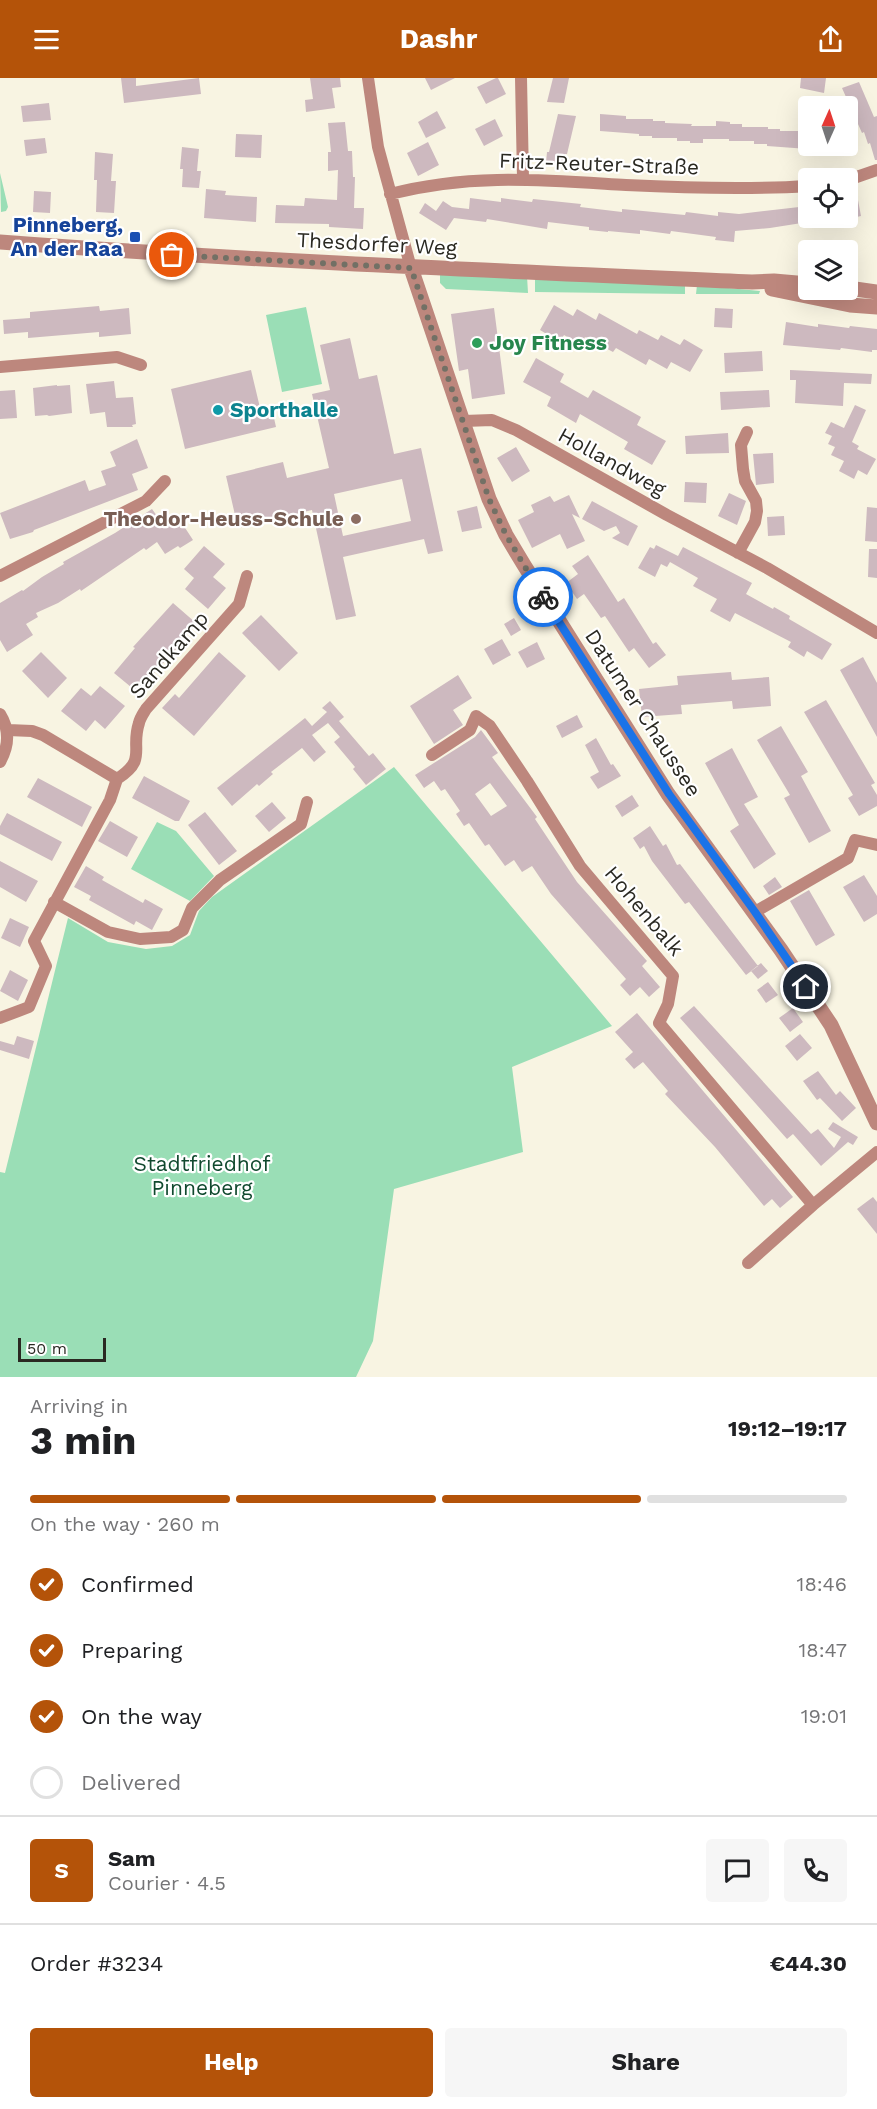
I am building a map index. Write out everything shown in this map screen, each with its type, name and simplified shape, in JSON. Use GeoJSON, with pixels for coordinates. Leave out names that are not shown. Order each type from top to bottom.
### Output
{"type":"FeatureCollection","features":[{"type":"Feature","properties":{"kind":"street"},"geometry":{"type":"LineString","coordinates":[[368,78],[378,147],[411,268]]}},
{"type":"Feature","properties":{"kind":"street"},"geometry":{"type":"LineString","coordinates":[[520,78],[523,178]]}},
{"type":"Feature","properties":{"kind":"street"},"geometry":{"type":"LineString","coordinates":[[858,177],[877,170]]}},
{"type":"Feature","properties":{"kind":"street","name":"Fritz-Reuter-Straße"},"geometry":{"type":"LineString","coordinates":[[390,194],[449,182],[523,178],[748,190],[798,187]]}},
{"type":"Feature","properties":{"kind":"street","name":"Thesdorfer Weg"},"geometry":{"type":"LineString","coordinates":[[0,242],[411,268],[752,282],[774,280],[798,283]]}},
{"type":"Feature","properties":{"kind":"street","name":"Datumer Chaussee"},"geometry":{"type":"LineString","coordinates":[[411,268],[489,499],[512,545],[669,794],[755,912],[831,1025],[877,1123]]}},
{"type":"Feature","properties":{"kind":"street","name":"Thesdorfer Weg"},"geometry":{"type":"LineString","coordinates":[[752,282],[765,288],[877,307]]}},
{"type":"Feature","properties":{"kind":"street"},"geometry":{"type":"LineString","coordinates":[[858,289],[877,292]]}},
{"type":"Feature","properties":{"kind":"street"},"geometry":{"type":"LineString","coordinates":[[0,367],[117,357],[141,365]]}},
{"type":"Feature","properties":{"kind":"street","name":"Hollandweg"},"geometry":{"type":"LineString","coordinates":[[464,421],[492,420],[516,430],[877,633]]}},
{"type":"Feature","properties":{"kind":"street"},"geometry":{"type":"LineString","coordinates":[[738,553],[755,522],[757,511],[756,501],[745,481],[742,469],[741,445],[747,432]]}},
{"type":"Feature","properties":{"kind":"street"},"geometry":{"type":"LineString","coordinates":[[0,576],[146,501],[165,481]]}},
{"type":"Feature","properties":{"kind":"street","name":"Sandkamp"},"geometry":{"type":"LineString","coordinates":[[0,1018],[29,1007],[46,966],[34,941],[110,800],[117,779],[129,771],[134,763],[138,751],[138,724],[146,710],[239,604],[247,576]]}},
{"type":"Feature","properties":{"kind":"street"},"geometry":{"type":"LineString","coordinates":[[0,714],[8,730],[6,748],[0,762]]}},
{"type":"Feature","properties":{"kind":"street","name":"Hohenbalk"},"geometry":{"type":"LineString","coordinates":[[432,755],[470,730],[476,716],[490,726],[528,781],[580,866],[673,976],[668,1004],[659,1023],[813,1206]]}},
{"type":"Feature","properties":{"kind":"street"},"geometry":{"type":"LineString","coordinates":[[8,730],[32,731],[43,735],[117,779]]}},
{"type":"Feature","properties":{"kind":"street"},"geometry":{"type":"LineString","coordinates":[[54,903],[108,932],[140,939],[171,937],[183,930],[192,908],[220,880],[301,824],[307,802]]}},
{"type":"Feature","properties":{"kind":"street"},"geometry":{"type":"LineString","coordinates":[[755,912],[848,858],[855,840],[877,845]]}},
{"type":"Feature","properties":{"kind":"street"},"geometry":{"type":"LineString","coordinates":[[748,1263],[877,1152]]}},
{"type":"Feature","properties":{"kind":"green space"},"geometry":{"type":"Polygon","coordinates":[[[0,173],[8,207],[6,211],[1,212],[0,173]]]}},
{"type":"Feature","properties":{"kind":"green space"},"geometry":{"type":"Polygon","coordinates":[[[440,275],[527,276],[528,293],[446,289],[440,283],[440,275]]]}},
{"type":"Feature","properties":{"kind":"green space"},"geometry":{"type":"Polygon","coordinates":[[[535,276],[685,285],[685,294],[535,292],[535,276]]]}},
{"type":"Feature","properties":{"kind":"green space"},"geometry":{"type":"Polygon","coordinates":[[[697,285],[760,291],[759,294],[696,294],[697,285]]]}},
{"type":"Feature","properties":{"kind":"green space"},"geometry":{"type":"Polygon","coordinates":[[[306,307],[322,384],[282,392],[266,315],[306,307]]]}},
{"type":"Feature","properties":{"kind":"green space","name":"Stadtfriedhof Pinneberg"},"geometry":{"type":"Polygon","coordinates":[[[394,767],[612,1026],[512,1067],[523,1152],[394,1189],[373,1341],[356,1377],[0,1377],[0,1172],[5,1173],[68,918],[108,942],[146,949],[172,946],[190,935],[199,911],[212,897],[394,767]]]}},
{"type":"Feature","properties":{"kind":"green space"},"geometry":{"type":"Polygon","coordinates":[[[157,822],[176,831],[214,876],[190,901],[131,869],[157,822]]]}},
{"type":"Feature","properties":{"kind":"building"},"geometry":{"type":"Polygon","coordinates":[[[121,78],[136,78],[136,86],[199,78],[201,94],[124,103],[121,78]]]}},
{"type":"Feature","properties":{"kind":"building"},"geometry":{"type":"Polygon","coordinates":[[[310,78],[340,78],[341,87],[332,88],[335,108],[306,112],[305,100],[313,99],[310,78]]]}},
{"type":"Feature","properties":{"kind":"building"},"geometry":{"type":"Polygon","coordinates":[[[425,78],[455,78],[431,90],[425,78]]]}},
{"type":"Feature","properties":{"kind":"building"},"geometry":{"type":"Polygon","coordinates":[[[496,78],[506,94],[486,104],[477,87],[496,78]]]}},
{"type":"Feature","properties":{"kind":"building"},"geometry":{"type":"Polygon","coordinates":[[[553,78],[569,78],[564,103],[547,102],[553,78]]]}},
{"type":"Feature","properties":{"kind":"building"},"geometry":{"type":"Polygon","coordinates":[[[801,78],[826,78],[824,93],[800,88],[801,78]]]}},
{"type":"Feature","properties":{"kind":"building"},"geometry":{"type":"Polygon","coordinates":[[[859,82],[874,117],[877,116],[877,160],[858,124],[858,96],[846,96],[842,88],[859,82]]]}},
{"type":"Feature","properties":{"kind":"building"},"geometry":{"type":"Polygon","coordinates":[[[49,103],[51,120],[23,122],[21,106],[49,103]]]}},
{"type":"Feature","properties":{"kind":"building"},"geometry":{"type":"Polygon","coordinates":[[[437,111],[446,128],[426,138],[418,122],[437,111]]]}},
{"type":"Feature","properties":{"kind":"building"},"geometry":{"type":"Polygon","coordinates":[[[558,114],[576,116],[567,154],[565,154],[564,164],[546,163],[547,152],[549,152],[558,114]]]}},
{"type":"Feature","properties":{"kind":"building"},"geometry":{"type":"Polygon","coordinates":[[[600,114],[626,116],[626,119],[653,119],[653,121],[665,121],[665,123],[692,124],[691,126],[716,126],[716,121],[730,122],[730,124],[742,124],[742,127],[768,127],[768,129],[780,129],[780,131],[798,131],[798,148],[754,144],[754,141],[729,141],[729,139],[703,139],[703,143],[690,143],[690,141],[677,141],[677,138],[652,138],[652,136],[639,136],[639,134],[600,131],[600,114]]]}},
{"type":"Feature","properties":{"kind":"building"},"geometry":{"type":"Polygon","coordinates":[[[495,119],[503,136],[484,146],[475,129],[495,119]]]}},
{"type":"Feature","properties":{"kind":"building"},"geometry":{"type":"Polygon","coordinates":[[[345,122],[348,151],[352,151],[353,177],[355,177],[354,208],[364,208],[363,229],[329,227],[329,224],[275,223],[276,205],[304,206],[305,198],[337,200],[338,170],[328,171],[328,152],[331,152],[328,123],[345,122]]]}},
{"type":"Feature","properties":{"kind":"building"},"geometry":{"type":"Polygon","coordinates":[[[236,134],[262,135],[261,158],[235,157],[236,134]]]}},
{"type":"Feature","properties":{"kind":"building"},"geometry":{"type":"Polygon","coordinates":[[[45,138],[47,153],[26,156],[24,140],[45,138]]]}},
{"type":"Feature","properties":{"kind":"building"},"geometry":{"type":"Polygon","coordinates":[[[428,142],[439,165],[418,176],[407,153],[428,142]]]}},
{"type":"Feature","properties":{"kind":"building"},"geometry":{"type":"Polygon","coordinates":[[[182,147],[199,149],[197,171],[201,171],[199,188],[182,187],[183,169],[180,169],[182,147]]]}},
{"type":"Feature","properties":{"kind":"building"},"geometry":{"type":"Polygon","coordinates":[[[95,152],[113,154],[111,181],[116,181],[114,213],[96,212],[95,152]]]}},
{"type":"Feature","properties":{"kind":"building"},"geometry":{"type":"Polygon","coordinates":[[[206,189],[226,191],[225,195],[257,197],[256,222],[204,218],[206,189]]]}},
{"type":"Feature","properties":{"kind":"building"},"geometry":{"type":"Polygon","coordinates":[[[34,191],[51,192],[50,213],[33,212],[34,191]]]}},
{"type":"Feature","properties":{"kind":"building"},"geometry":{"type":"Polygon","coordinates":[[[470,198],[501,202],[501,198],[532,202],[533,199],[581,204],[580,207],[622,212],[622,209],[718,216],[718,212],[739,214],[798,207],[798,224],[735,231],[734,242],[715,240],[716,237],[671,231],[670,234],[640,230],[640,234],[608,232],[589,230],[589,227],[548,222],[547,229],[487,219],[486,222],[454,218],[446,230],[419,213],[425,203],[436,211],[443,201],[452,207],[469,209],[470,198]]]}},
{"type":"Feature","properties":{"kind":"building"},"geometry":{"type":"Polygon","coordinates":[[[858,200],[861,216],[858,217],[858,200]]]}},
{"type":"Feature","properties":{"kind":"building"},"geometry":{"type":"Polygon","coordinates":[[[554,305],[573,316],[577,309],[596,320],[599,313],[637,334],[639,330],[658,340],[661,335],[680,345],[684,339],[703,350],[690,372],[671,362],[667,369],[649,359],[646,365],[616,348],[613,352],[585,337],[581,345],[564,335],[560,342],[540,330],[554,305]]]}},
{"type":"Feature","properties":{"kind":"building"},"geometry":{"type":"Polygon","coordinates":[[[99,306],[100,311],[129,308],[131,334],[99,337],[99,332],[28,338],[28,332],[4,334],[3,320],[30,318],[30,312],[99,306]]]}},
{"type":"Feature","properties":{"kind":"building","name":"Joy Fitness"},"geometry":{"type":"Polygon","coordinates":[[[494,308],[505,394],[472,399],[468,369],[459,371],[451,314],[494,308]]]}},
{"type":"Feature","properties":{"kind":"building"},"geometry":{"type":"Polygon","coordinates":[[[715,308],[733,309],[732,328],[714,327],[715,308]]]}},
{"type":"Feature","properties":{"kind":"building"},"geometry":{"type":"Polygon","coordinates":[[[786,322],[818,327],[818,324],[877,329],[877,350],[872,350],[872,352],[783,345],[786,322]]]}},
{"type":"Feature","properties":{"kind":"building"},"geometry":{"type":"Polygon","coordinates":[[[350,338],[359,379],[377,375],[394,454],[421,448],[443,551],[428,554],[424,539],[343,557],[356,616],[336,620],[312,510],[238,528],[226,476],[283,462],[287,478],[329,468],[312,394],[330,390],[320,345],[350,338]],[[402,479],[334,494],[343,536],[411,521],[402,479]]]}},
{"type":"Feature","properties":{"kind":"building"},"geometry":{"type":"Polygon","coordinates":[[[762,351],[763,371],[725,373],[724,353],[762,351]]]}},
{"type":"Feature","properties":{"kind":"building"},"geometry":{"type":"Polygon","coordinates":[[[536,358],[564,374],[560,382],[588,398],[593,390],[641,417],[637,425],[666,441],[652,465],[624,449],[628,442],[580,414],[576,423],[547,406],[551,397],[523,382],[536,358]]]}},
{"type":"Feature","properties":{"kind":"building","name":"Sporthalle"},"geometry":{"type":"Polygon","coordinates":[[[251,370],[261,412],[272,409],[276,427],[185,449],[171,389],[251,370]]]}},
{"type":"Feature","properties":{"kind":"building"},"geometry":{"type":"Polygon","coordinates":[[[790,370],[872,374],[871,384],[844,383],[843,406],[795,403],[796,380],[790,380],[790,370]]]}},
{"type":"Feature","properties":{"kind":"building"},"geometry":{"type":"Polygon","coordinates":[[[114,381],[116,398],[133,397],[136,424],[132,425],[133,427],[107,427],[105,412],[90,414],[86,384],[114,381]]]}},
{"type":"Feature","properties":{"kind":"building"},"geometry":{"type":"Polygon","coordinates":[[[70,385],[72,413],[35,416],[33,388],[70,385]]]}},
{"type":"Feature","properties":{"kind":"building"},"geometry":{"type":"Polygon","coordinates":[[[15,390],[17,418],[0,419],[0,391],[15,390]]]}},
{"type":"Feature","properties":{"kind":"building"},"geometry":{"type":"Polygon","coordinates":[[[769,390],[770,407],[721,410],[720,392],[769,390]]]}},
{"type":"Feature","properties":{"kind":"building"},"geometry":{"type":"Polygon","coordinates":[[[855,405],[866,410],[852,442],[859,446],[857,449],[876,459],[867,475],[858,470],[854,479],[839,471],[844,461],[831,455],[835,447],[828,444],[832,436],[825,433],[831,422],[844,428],[855,405]]]}},
{"type":"Feature","properties":{"kind":"building"},"geometry":{"type":"Polygon","coordinates":[[[728,433],[729,453],[686,454],[685,436],[728,433]]]}},
{"type":"Feature","properties":{"kind":"building"},"geometry":{"type":"Polygon","coordinates":[[[137,439],[148,468],[132,474],[138,490],[10,539],[0,513],[85,480],[89,491],[106,485],[101,471],[116,466],[110,452],[137,439]]]}},
{"type":"Feature","properties":{"kind":"building"},"geometry":{"type":"Polygon","coordinates":[[[516,447],[530,471],[512,482],[497,458],[516,447]]]}},
{"type":"Feature","properties":{"kind":"building"},"geometry":{"type":"Polygon","coordinates":[[[773,453],[774,483],[756,485],[753,454],[773,453]]]}},
{"type":"Feature","properties":{"kind":"building"},"geometry":{"type":"Polygon","coordinates":[[[685,482],[707,483],[706,503],[684,502],[685,482]]]}},
{"type":"Feature","properties":{"kind":"building"},"geometry":{"type":"Polygon","coordinates":[[[729,493],[746,501],[737,525],[718,516],[729,493]]]}},
{"type":"Feature","properties":{"kind":"building"},"geometry":{"type":"Polygon","coordinates":[[[569,495],[580,518],[572,514],[585,541],[567,549],[560,534],[532,548],[518,520],[534,512],[531,505],[550,496],[554,502],[569,495]]]}},
{"type":"Feature","properties":{"kind":"building"},"geometry":{"type":"Polygon","coordinates":[[[592,501],[638,526],[628,546],[612,538],[620,533],[616,526],[604,531],[582,519],[592,501]]]}},
{"type":"Feature","properties":{"kind":"building"},"geometry":{"type":"Polygon","coordinates":[[[477,506],[482,528],[462,532],[457,511],[477,506]]]}},
{"type":"Feature","properties":{"kind":"building"},"geometry":{"type":"Polygon","coordinates":[[[867,507],[877,508],[877,542],[865,541],[867,507]]]}},
{"type":"Feature","properties":{"kind":"building"},"geometry":{"type":"Polygon","coordinates":[[[152,509],[162,523],[176,514],[193,540],[165,554],[157,542],[146,550],[144,548],[81,591],[80,589],[36,613],[38,617],[26,624],[33,635],[7,652],[0,640],[0,603],[23,591],[64,564],[63,562],[152,509]]]}},
{"type":"Feature","properties":{"kind":"building"},"geometry":{"type":"Polygon","coordinates":[[[784,516],[785,535],[768,536],[767,517],[784,516]]]}},
{"type":"Feature","properties":{"kind":"building"},"geometry":{"type":"Polygon","coordinates":[[[656,545],[678,556],[683,547],[752,583],[746,594],[790,616],[789,619],[832,644],[822,660],[807,651],[804,657],[788,647],[791,642],[735,613],[730,622],[710,611],[717,599],[693,586],[698,578],[670,562],[667,567],[661,564],[655,577],[638,568],[650,547],[654,549],[656,545]]]}},
{"type":"Feature","properties":{"kind":"building"},"geometry":{"type":"Polygon","coordinates":[[[204,546],[225,564],[213,577],[226,588],[208,609],[185,589],[194,578],[184,569],[204,546]]]}},
{"type":"Feature","properties":{"kind":"building"},"geometry":{"type":"Polygon","coordinates":[[[869,549],[877,549],[877,578],[868,577],[869,549]]]}},
{"type":"Feature","properties":{"kind":"building"},"geometry":{"type":"Polygon","coordinates":[[[588,555],[618,602],[624,598],[653,644],[656,642],[666,655],[649,668],[634,648],[629,652],[605,616],[601,618],[584,594],[577,599],[566,583],[578,574],[572,566],[588,555]]]}},
{"type":"Feature","properties":{"kind":"building"},"geometry":{"type":"Polygon","coordinates":[[[173,603],[196,623],[137,692],[114,673],[135,648],[133,647],[173,603]]]}},
{"type":"Feature","properties":{"kind":"building"},"geometry":{"type":"Polygon","coordinates":[[[261,615],[298,653],[279,671],[242,633],[261,615]]]}},
{"type":"Feature","properties":{"kind":"building"},"geometry":{"type":"Polygon","coordinates":[[[514,618],[521,630],[511,636],[504,624],[514,618]]]}},
{"type":"Feature","properties":{"kind":"building"},"geometry":{"type":"Polygon","coordinates":[[[502,639],[511,655],[493,665],[484,649],[502,639]]]}},
{"type":"Feature","properties":{"kind":"building"},"geometry":{"type":"Polygon","coordinates":[[[537,642],[545,659],[527,668],[518,652],[537,642]]]}},
{"type":"Feature","properties":{"kind":"building"},"geometry":{"type":"Polygon","coordinates":[[[41,652],[67,678],[48,698],[22,671],[41,652]]]}},
{"type":"Feature","properties":{"kind":"building"},"geometry":{"type":"Polygon","coordinates":[[[219,652],[246,676],[194,736],[162,708],[175,694],[179,698],[219,652]]]}},
{"type":"Feature","properties":{"kind":"building"},"geometry":{"type":"Polygon","coordinates":[[[863,657],[877,683],[877,737],[840,670],[863,657]]]}},
{"type":"Feature","properties":{"kind":"building"},"geometry":{"type":"Polygon","coordinates":[[[731,672],[732,680],[769,677],[771,706],[733,709],[732,701],[681,705],[682,714],[642,717],[639,689],[678,685],[677,676],[731,672]]]}},
{"type":"Feature","properties":{"kind":"building"},"geometry":{"type":"Polygon","coordinates":[[[458,675],[472,698],[453,710],[463,725],[434,744],[410,706],[458,675]]]}},
{"type":"Feature","properties":{"kind":"building"},"geometry":{"type":"Polygon","coordinates":[[[100,686],[125,706],[105,729],[95,720],[86,731],[61,711],[81,688],[91,696],[100,686]]]}},
{"type":"Feature","properties":{"kind":"building"},"geometry":{"type":"Polygon","coordinates":[[[826,700],[875,783],[871,785],[877,795],[877,806],[859,816],[848,798],[853,795],[804,712],[826,700]]]}},
{"type":"Feature","properties":{"kind":"building"},"geometry":{"type":"Polygon","coordinates":[[[330,701],[344,717],[339,721],[369,756],[373,753],[386,769],[366,785],[353,769],[355,767],[334,742],[340,737],[328,723],[312,735],[326,752],[314,762],[302,748],[271,772],[273,774],[259,786],[257,784],[232,806],[217,788],[305,718],[312,726],[327,712],[322,708],[330,701]]]}},
{"type":"Feature","properties":{"kind":"building"},"geometry":{"type":"Polygon","coordinates":[[[577,715],[583,727],[562,738],[556,726],[577,715]]]}},
{"type":"Feature","properties":{"kind":"building"},"geometry":{"type":"Polygon","coordinates":[[[781,726],[808,772],[801,776],[831,831],[809,843],[784,798],[790,795],[757,740],[781,726]]]}},
{"type":"Feature","properties":{"kind":"building"},"geometry":{"type":"Polygon","coordinates":[[[481,730],[498,753],[492,757],[537,817],[535,819],[577,882],[647,961],[642,966],[660,987],[649,997],[640,987],[630,996],[620,985],[626,979],[551,894],[532,866],[522,872],[514,860],[505,866],[489,844],[485,846],[469,823],[464,826],[456,814],[460,811],[445,789],[441,791],[434,781],[424,788],[415,775],[475,737],[481,730]],[[490,783],[475,794],[491,816],[507,806],[490,783]]]}},
{"type":"Feature","properties":{"kind":"building"},"geometry":{"type":"Polygon","coordinates":[[[596,738],[611,765],[613,764],[621,776],[598,789],[590,777],[599,772],[585,745],[596,738]]]}},
{"type":"Feature","properties":{"kind":"building"},"geometry":{"type":"Polygon","coordinates":[[[732,748],[758,797],[744,804],[776,854],[754,869],[730,831],[739,825],[705,763],[732,748]]]}},
{"type":"Feature","properties":{"kind":"building"},"geometry":{"type":"Polygon","coordinates":[[[144,776],[190,801],[179,821],[132,798],[144,776]]]}},
{"type":"Feature","properties":{"kind":"building"},"geometry":{"type":"Polygon","coordinates":[[[38,778],[92,807],[82,827],[27,797],[38,778]]]}},
{"type":"Feature","properties":{"kind":"building"},"geometry":{"type":"Polygon","coordinates":[[[632,795],[639,806],[622,817],[615,806],[632,795]]]}},
{"type":"Feature","properties":{"kind":"building"},"geometry":{"type":"Polygon","coordinates":[[[272,802],[286,818],[269,832],[255,816],[272,802]]]}},
{"type":"Feature","properties":{"kind":"building"},"geometry":{"type":"Polygon","coordinates":[[[205,812],[237,851],[219,865],[188,825],[205,812]]]}},
{"type":"Feature","properties":{"kind":"building"},"geometry":{"type":"Polygon","coordinates":[[[7,813],[62,842],[52,861],[0,834],[0,826],[7,813]]]}},
{"type":"Feature","properties":{"kind":"building"},"geometry":{"type":"Polygon","coordinates":[[[110,821],[138,837],[127,857],[98,841],[110,821]]]}},
{"type":"Feature","properties":{"kind":"building"},"geometry":{"type":"Polygon","coordinates":[[[650,826],[663,846],[666,844],[677,865],[680,864],[758,966],[746,975],[689,902],[685,904],[652,861],[644,846],[640,849],[633,838],[650,826]]]}},
{"type":"Feature","properties":{"kind":"building"},"geometry":{"type":"Polygon","coordinates":[[[0,861],[38,881],[26,902],[0,887],[0,861]]]}},
{"type":"Feature","properties":{"kind":"building"},"geometry":{"type":"Polygon","coordinates":[[[86,866],[104,877],[102,880],[143,903],[145,899],[163,909],[152,930],[136,921],[134,925],[89,900],[91,896],[74,887],[86,866]]]}},
{"type":"Feature","properties":{"kind":"building"},"geometry":{"type":"Polygon","coordinates":[[[864,875],[877,896],[877,914],[864,922],[843,887],[864,875]]]}},
{"type":"Feature","properties":{"kind":"building"},"geometry":{"type":"Polygon","coordinates":[[[775,877],[782,887],[769,895],[763,886],[775,877]]]}},
{"type":"Feature","properties":{"kind":"building"},"geometry":{"type":"Polygon","coordinates":[[[809,890],[835,935],[816,946],[790,901],[809,890]]]}},
{"type":"Feature","properties":{"kind":"building"},"geometry":{"type":"Polygon","coordinates":[[[10,918],[29,927],[20,947],[1,938],[10,918]]]}},
{"type":"Feature","properties":{"kind":"building"},"geometry":{"type":"Polygon","coordinates":[[[761,963],[768,971],[758,979],[751,971],[761,963]]]}},
{"type":"Feature","properties":{"kind":"building"},"geometry":{"type":"Polygon","coordinates":[[[10,970],[28,980],[18,1001],[0,991],[10,970]]]}},
{"type":"Feature","properties":{"kind":"building"},"geometry":{"type":"Polygon","coordinates":[[[768,982],[778,995],[766,1003],[757,990],[768,982]]]}},
{"type":"Feature","properties":{"kind":"building"},"geometry":{"type":"Polygon","coordinates":[[[694,1006],[811,1134],[818,1129],[834,1148],[841,1137],[828,1129],[833,1122],[858,1137],[853,1145],[848,1142],[821,1166],[793,1134],[787,1139],[680,1018],[694,1006]]]}},
{"type":"Feature","properties":{"kind":"building"},"geometry":{"type":"Polygon","coordinates":[[[793,1008],[803,1022],[790,1032],[779,1018],[793,1008]]]}},
{"type":"Feature","properties":{"kind":"building"},"geometry":{"type":"Polygon","coordinates":[[[637,1013],[793,1197],[780,1208],[772,1199],[764,1206],[715,1147],[665,1094],[668,1091],[643,1062],[634,1069],[625,1059],[633,1052],[615,1032],[637,1013]]]}},
{"type":"Feature","properties":{"kind":"building"},"geometry":{"type":"Polygon","coordinates":[[[800,1034],[812,1048],[797,1061],[785,1046],[800,1034]]]}},
{"type":"Feature","properties":{"kind":"building"},"geometry":{"type":"Polygon","coordinates":[[[17,1036],[34,1041],[29,1059],[0,1050],[0,1041],[14,1045],[17,1036]]]}},
{"type":"Feature","properties":{"kind":"building"},"geometry":{"type":"Polygon","coordinates":[[[818,1071],[836,1095],[840,1091],[856,1108],[842,1121],[820,1098],[817,1100],[803,1081],[818,1071]]]}},
{"type":"Feature","properties":{"kind":"building"},"geometry":{"type":"Polygon","coordinates":[[[873,1197],[877,1202],[877,1234],[857,1209],[873,1197]]]}},
{"type":"Feature","properties":{"kind":"way so far"},"geometry":{"type":"LineString","coordinates":[[172,255],[411,268],[489,499],[506,535],[543,597]]}},
{"type":"Feature","properties":{"kind":"place","name":"Pinneberg, An der Raa"},"geometry":{"type":"Point","coordinates":[135,237]}},
{"type":"Feature","properties":{"kind":"place","name":"Joy Fitness"},"geometry":{"type":"Point","coordinates":[477,343]}},
{"type":"Feature","properties":{"kind":"place","name":"Sporthalle"},"geometry":{"type":"Point","coordinates":[218,410]}},
{"type":"Feature","properties":{"kind":"place","name":"Theodor-Heuss-Schule"},"geometry":{"type":"Point","coordinates":[356,519]}},
{"type":"Feature","properties":{"kind":"route"},"geometry":{"type":"LineString","coordinates":[[543,597],[669,794],[755,912],[806,987]]}}]}
